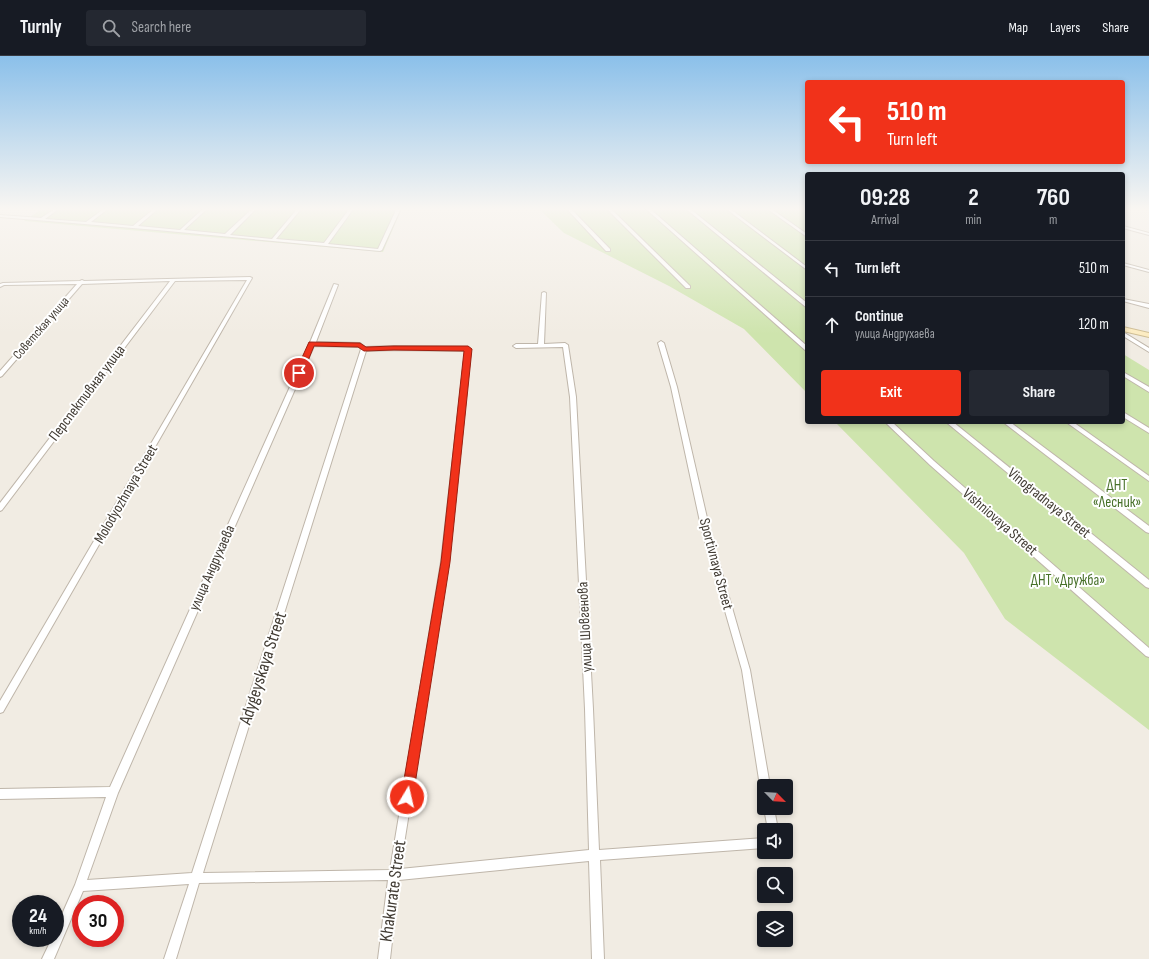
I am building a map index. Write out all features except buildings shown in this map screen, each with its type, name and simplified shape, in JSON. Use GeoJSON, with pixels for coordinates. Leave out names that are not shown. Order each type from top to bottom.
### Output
{"type":"FeatureCollection","features":[{"type":"Feature","properties":{"kind":"street"},"geometry":{"type":"LineString","coordinates":[[651,250],[688,287]]}},
{"type":"Feature","properties":{"kind":"street"},"geometry":{"type":"LineString","coordinates":[[694,250],[805,347]]}},
{"type":"Feature","properties":{"kind":"street"},"geometry":{"type":"LineString","coordinates":[[739,250],[805,304]]}},
{"type":"Feature","properties":{"kind":"street"},"geometry":{"type":"LineString","coordinates":[[782,250],[805,267]]}},
{"type":"Feature","properties":{"kind":"street"},"geometry":{"type":"LineString","coordinates":[[1125,265],[1149,271]]}},
{"type":"Feature","properties":{"kind":"street","name":"Molodyozhnaya Street"},"geometry":{"type":"LineString","coordinates":[[0,709],[250,278],[174,279]]}},
{"type":"Feature","properties":{"kind":"street"},"geometry":{"type":"LineString","coordinates":[[0,286],[3,284],[174,279]]}},
{"type":"Feature","properties":{"kind":"street","name":"Перспективная улица"},"geometry":{"type":"LineString","coordinates":[[0,508],[174,279]]}},
{"type":"Feature","properties":{"kind":"street","name":"Советская улица"},"geometry":{"type":"LineString","coordinates":[[0,375],[82,281]]}},
{"type":"Feature","properties":{"kind":"street","name":"улица Андрухаева"},"geometry":{"type":"LineString","coordinates":[[48,959],[80,886],[113,792],[312,344],[336,285]]}},
{"type":"Feature","properties":{"kind":"street"},"geometry":{"type":"LineString","coordinates":[[541,345],[544,292]]}},
{"type":"Feature","properties":{"kind":"street"},"geometry":{"type":"LineString","coordinates":[[1125,300],[1149,306]]}},
{"type":"Feature","properties":{"kind":"street"},"geometry":{"type":"LineString","coordinates":[[1125,329],[1149,335]]}},
{"type":"Feature","properties":{"kind":"street"},"geometry":{"type":"LineString","coordinates":[[1125,335],[1149,350]]}},
{"type":"Feature","properties":{"kind":"street","name":"Sportivnaya Street"},"geometry":{"type":"LineString","coordinates":[[661,343],[674,387],[706,531],[746,670],[764,779]]}},
{"type":"Feature","properties":{"kind":"street"},"geometry":{"type":"LineString","coordinates":[[312,344],[360,345],[364,349]]}},
{"type":"Feature","properties":{"kind":"street","name":"улица Шовгенова"},"geometry":{"type":"LineString","coordinates":[[516,346],[565,345],[573,397],[589,709],[598,959]]}},
{"type":"Feature","properties":{"kind":"street","name":"Khakurate Street"},"geometry":{"type":"LineString","coordinates":[[364,349],[468,349],[445,562],[394,875],[384,959]]}},
{"type":"Feature","properties":{"kind":"street","name":"Adygeyskaya Street"},"geometry":{"type":"LineString","coordinates":[[170,959],[364,349]]}},
{"type":"Feature","properties":{"kind":"street"},"geometry":{"type":"LineString","coordinates":[[1125,375],[1149,390]]}},
{"type":"Feature","properties":{"kind":"street"},"geometry":{"type":"LineString","coordinates":[[1125,415],[1149,431]]}},
{"type":"Feature","properties":{"kind":"street","name":"Vishniovaya Street"},"geometry":{"type":"LineString","coordinates":[[890,424],[932,463],[1149,653]]}},
{"type":"Feature","properties":{"kind":"street","name":"Vinogradnaya Street"},"geometry":{"type":"LineString","coordinates":[[952,424],[1149,584]]}},
{"type":"Feature","properties":{"kind":"street"},"geometry":{"type":"LineString","coordinates":[[1009,424],[1149,530]]}},
{"type":"Feature","properties":{"kind":"street"},"geometry":{"type":"LineString","coordinates":[[1072,424],[1149,479]]}},
{"type":"Feature","properties":{"kind":"street"},"geometry":{"type":"LineString","coordinates":[[0,794],[113,792]]}},
{"type":"Feature","properties":{"kind":"street"},"geometry":{"type":"LineString","coordinates":[[80,886],[197,878],[394,875],[595,855],[757,843]]}},
{"type":"Feature","properties":{"kind":"green space"},"geometry":{"type":"Polygon","coordinates":[[[361,250],[384,250],[383,252],[361,250]]]}},
{"type":"Feature","properties":{"kind":"green space"},"geometry":{"type":"Polygon","coordinates":[[[598,250],[805,250],[805,391],[744,329],[669,286],[598,250]]]}},
{"type":"Feature","properties":{"kind":"green space","name":"ДНТ «Дружба»"},"geometry":{"type":"Polygon","coordinates":[[[1125,355],[1149,370],[1149,730],[1005,619],[964,553],[837,424],[1125,424],[1125,355]]]}},
{"type":"Feature","properties":{"kind":"route"},"geometry":{"type":"LineString","coordinates":[[299,373],[312,344],[360,345],[364,349],[468,349],[445,562],[407,797]]}},
{"type":"Feature","properties":{"kind":"park label","name":"ДНТ «Лесник»"},"geometry":{"type":"Point","coordinates":[1117,494]}}]}
